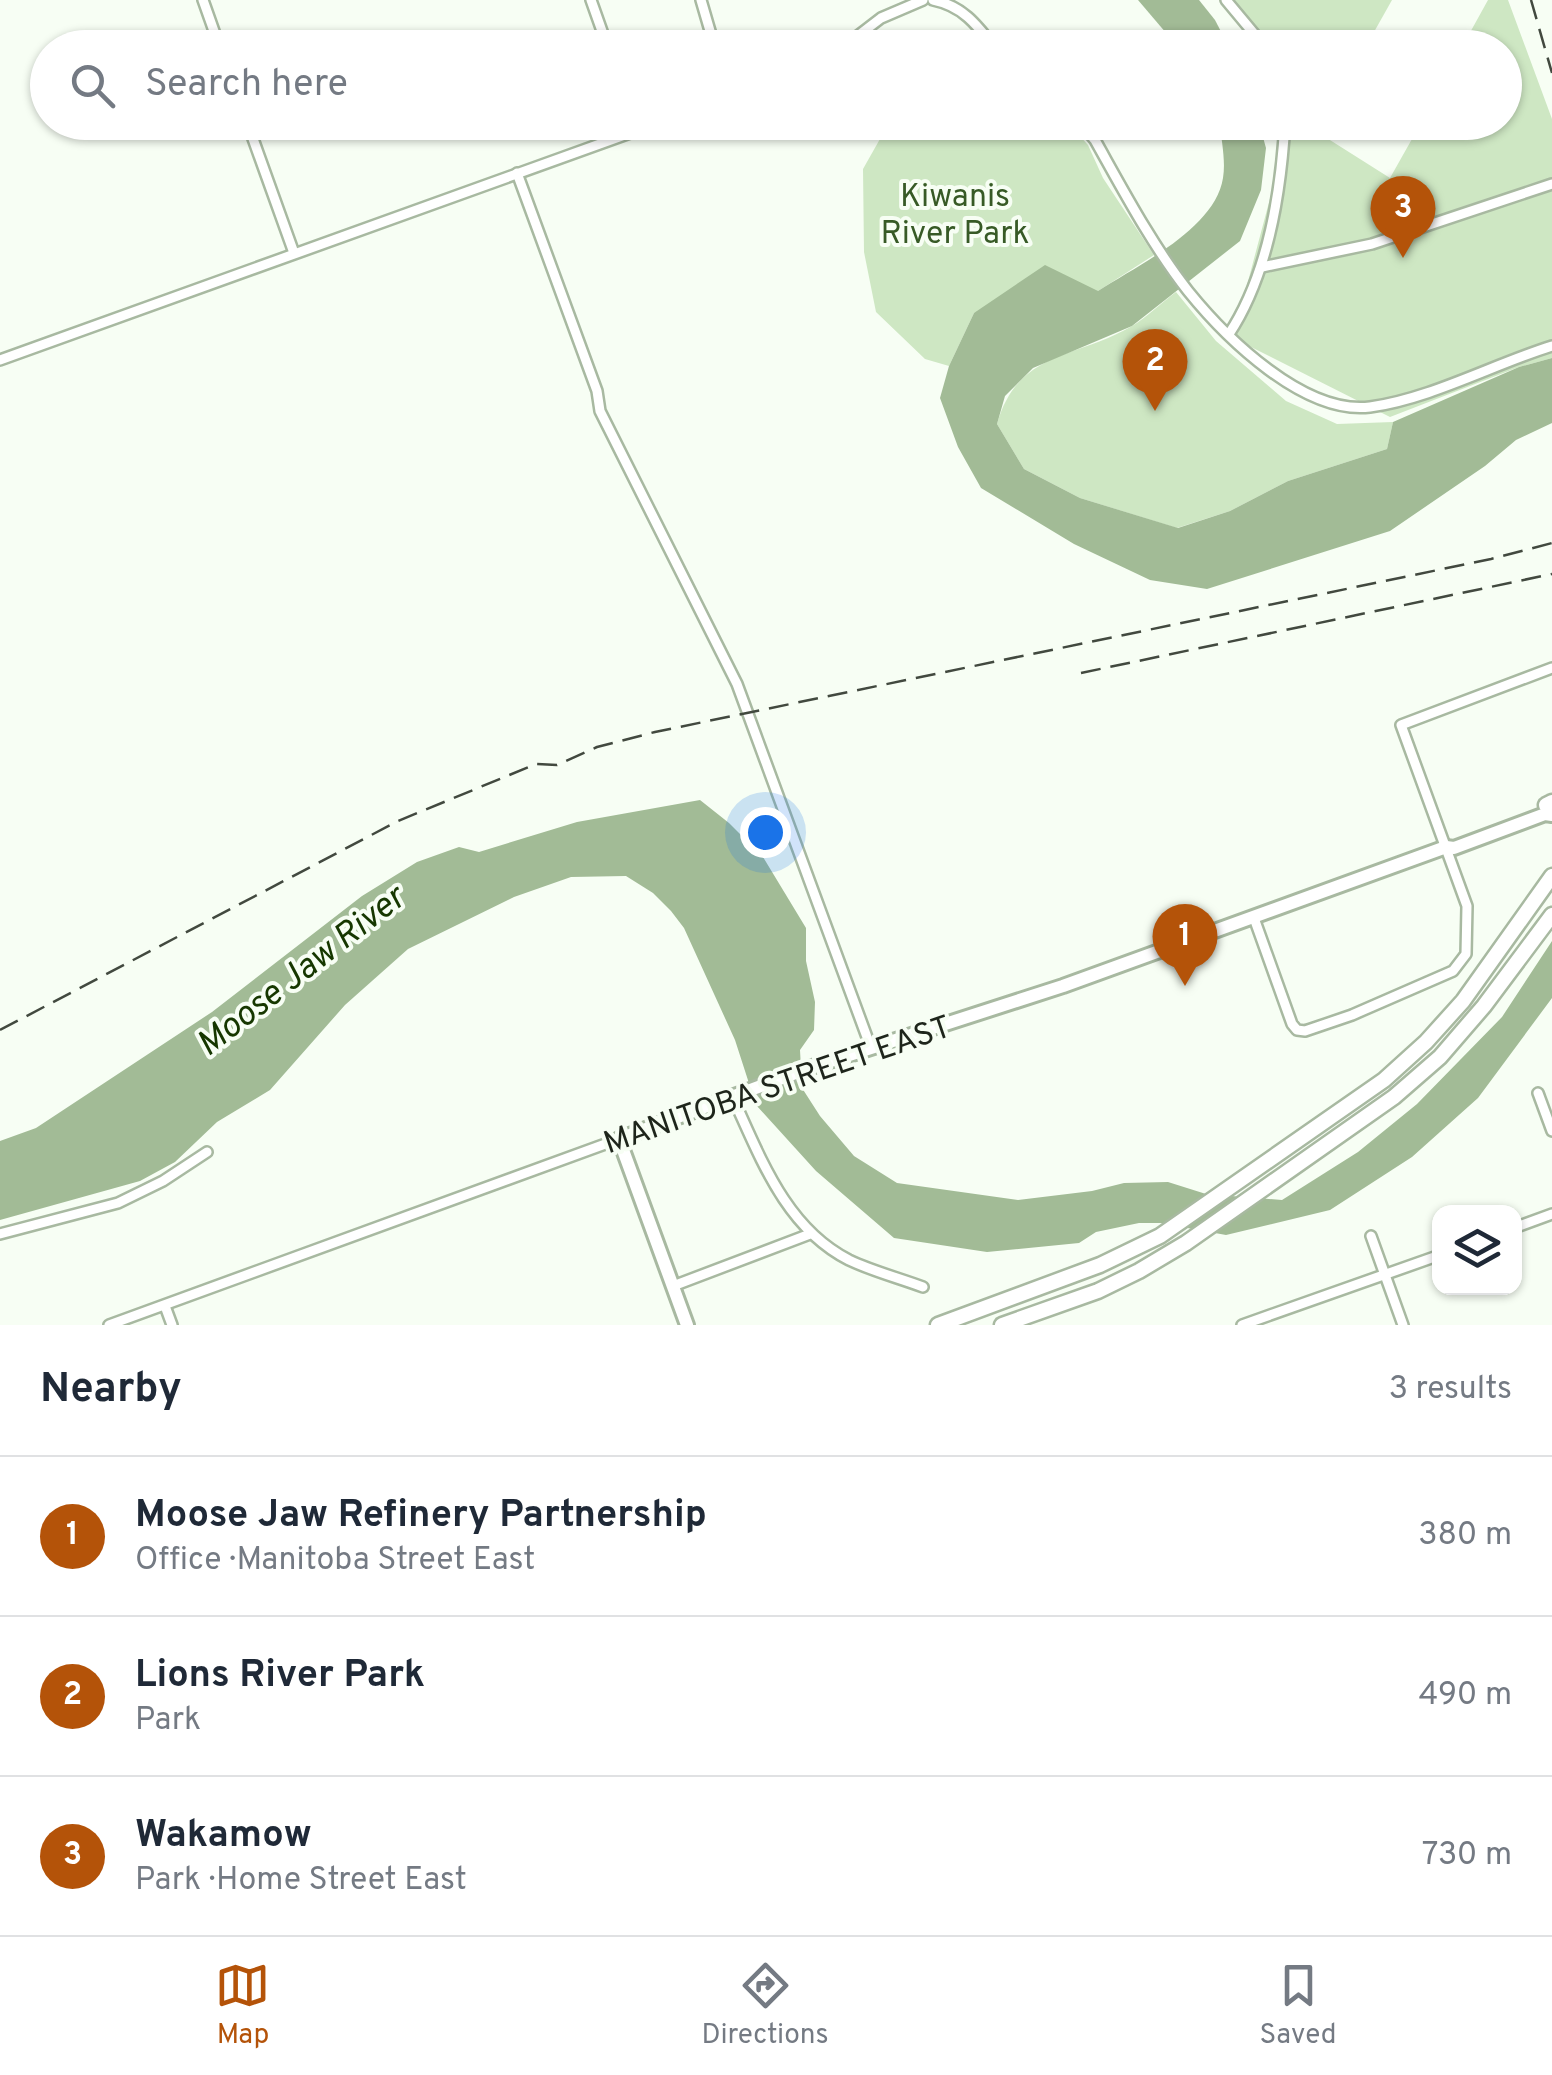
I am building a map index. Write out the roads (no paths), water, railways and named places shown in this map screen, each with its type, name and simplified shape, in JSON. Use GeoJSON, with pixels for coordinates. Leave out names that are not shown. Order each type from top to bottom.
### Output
{"type":"FeatureCollection","features":[{"type":"Feature","properties":{"kind":"main road"},"geometry":{"type":"LineString","coordinates":[[938,1325],[1100,1265],[1160,1236],[1384,1080],[1464,1001],[1552,876]]}},
{"type":"Feature","properties":{"kind":"main road"},"geometry":{"type":"LineString","coordinates":[[1002,1325],[1098,1291],[1139,1271],[1186,1243],[1394,1097],[1440,1057],[1484,1006],[1552,914]]}},
{"type":"Feature","properties":{"kind":"street"},"geometry":{"type":"LineString","coordinates":[[203,0],[214,30]]}},
{"type":"Feature","properties":{"kind":"street"},"geometry":{"type":"LineString","coordinates":[[591,0],[602,30]]}},
{"type":"Feature","properties":{"kind":"street"},"geometry":{"type":"LineString","coordinates":[[701,0],[710,30]]}},
{"type":"Feature","properties":{"kind":"street"},"geometry":{"type":"LineString","coordinates":[[865,30],[881,18],[923,0]]}},
{"type":"Feature","properties":{"kind":"street"},"geometry":{"type":"LineString","coordinates":[[933,0],[948,3],[967,15],[980,30]]}},
{"type":"Feature","properties":{"kind":"street"},"geometry":{"type":"LineString","coordinates":[[1226,0],[1251,30]]}},
{"type":"Feature","properties":{"kind":"street"},"geometry":{"type":"LineString","coordinates":[[253,140],[294,254]]}},
{"type":"Feature","properties":{"kind":"street"},"geometry":{"type":"LineString","coordinates":[[0,360],[603,140]]}},
{"type":"Feature","properties":{"kind":"street"},"geometry":{"type":"LineString","coordinates":[[1095,140],[1184,285],[1228,334],[1284,382],[1340,405],[1368,407],[1409,398],[1552,346]]}},
{"type":"Feature","properties":{"kind":"street"},"geometry":{"type":"LineString","coordinates":[[1228,334],[1248,304],[1262,267],[1284,140]]}},
{"type":"Feature","properties":{"kind":"street"},"geometry":{"type":"LineString","coordinates":[[522,171],[595,385],[600,411],[737,684],[871,1048]]}},
{"type":"Feature","properties":{"kind":"street"},"geometry":{"type":"LineString","coordinates":[[1262,267],[1372,244],[1552,184]]}},
{"type":"Feature","properties":{"kind":"street"},"geometry":{"type":"LineString","coordinates":[[1254,918],[1297,1030],[1305,1031],[1352,1015],[1452,971],[1466,954],[1467,906],[1401,725],[1552,668]]}},
{"type":"Feature","properties":{"kind":"street","name":"MANITOBA STREET EAST"},"geometry":{"type":"LineString","coordinates":[[109,1325],[810,1068],[1063,986],[1254,918],[1451,840],[1550,807]]}},
{"type":"Feature","properties":{"kind":"street"},"geometry":{"type":"LineString","coordinates":[[1538,1093],[1552,1130]]}},
{"type":"Feature","properties":{"kind":"street"},"geometry":{"type":"LineString","coordinates":[[739,1096],[771,1182],[810,1234],[849,1260],[923,1287]]}},
{"type":"Feature","properties":{"kind":"street"},"geometry":{"type":"LineString","coordinates":[[619,1139],[687,1325]]}},
{"type":"Feature","properties":{"kind":"street"},"geometry":{"type":"LineString","coordinates":[[0,1234],[118,1203],[207,1152]]}},
{"type":"Feature","properties":{"kind":"street"},"geometry":{"type":"LineString","coordinates":[[1522,1225],[1552,1214]]}},
{"type":"Feature","properties":{"kind":"street"},"geometry":{"type":"LineString","coordinates":[[673,1286],[810,1234]]}},
{"type":"Feature","properties":{"kind":"street"},"geometry":{"type":"LineString","coordinates":[[1370,1236],[1403,1325]]}},
{"type":"Feature","properties":{"kind":"street"},"geometry":{"type":"LineString","coordinates":[[1242,1325],[1432,1258]]}},
{"type":"Feature","properties":{"kind":"street"},"geometry":{"type":"LineString","coordinates":[[165,1306],[172,1325]]}},
{"type":"Feature","properties":{"kind":"water"},"geometry":{"type":"Polygon","coordinates":[[[1138,0],[1199,0],[1220,30],[1164,30],[1138,0]]]}},
{"type":"Feature","properties":{"kind":"water"},"geometry":{"type":"Polygon","coordinates":[[[1222,140],[1264,140],[1261,190],[1240,241],[1132,326],[1033,368],[1005,396],[997,424],[1024,469],[1080,498],[1178,528],[1230,511],[1288,481],[1387,449],[1393,422],[1519,367],[1552,358],[1552,423],[1516,440],[1390,531],[1207,589],[1150,580],[1074,544],[981,488],[958,447],[940,398],[949,366],[974,313],[1045,265],[1098,291],[1153,257],[1206,214],[1223,178],[1222,140]]]}},
{"type":"Feature","properties":{"kind":"water","name":"Moose Jaw River"},"geometry":{"type":"Polygon","coordinates":[[[700,800],[763,857],[806,928],[806,961],[815,1002],[814,1030],[800,1050],[802,1088],[854,1156],[897,1183],[1018,1200],[1124,1183],[1168,1182],[1206,1194],[1282,1200],[1358,1152],[1417,1104],[1502,1017],[1552,941],[1552,998],[1478,1098],[1412,1157],[1330,1210],[1226,1235],[1139,1223],[1096,1232],[1079,1243],[987,1252],[894,1238],[816,1171],[756,1105],[735,1040],[684,928],[671,911],[653,893],[626,876],[571,877],[514,897],[408,949],[345,1005],[270,1090],[217,1122],[175,1162],[140,1181],[0,1220],[0,1141],[36,1128],[212,1012],[362,896],[417,862],[459,847],[479,852],[577,822],[700,800]]]}},
{"type":"Feature","properties":{"kind":"railway"},"geometry":{"type":"LineString","coordinates":[[1531,0],[1552,73]]}},
{"type":"Feature","properties":{"kind":"railway"},"geometry":{"type":"LineString","coordinates":[[0,1030],[398,821],[536,764],[557,765],[597,747],[655,732],[1491,559],[1552,543]]}},
{"type":"Feature","properties":{"kind":"railway"},"geometry":{"type":"LineString","coordinates":[[1081,673],[1552,574]]}},
{"type":"Feature","properties":{"kind":"place","name":"Wakamow"},"geometry":{"type":"Point","coordinates":[1403,258]}},
{"type":"Feature","properties":{"kind":"place","name":"Lions River Park"},"geometry":{"type":"Point","coordinates":[1155,411]}},
{"type":"Feature","properties":{"kind":"place","name":"Moose Jaw Refinery Partnership"},"geometry":{"type":"Point","coordinates":[1185,986]}},
{"type":"Feature","properties":{"kind":"park label","name":"Kiwanis River Park"},"geometry":{"type":"Point","coordinates":[955,214]}}]}
